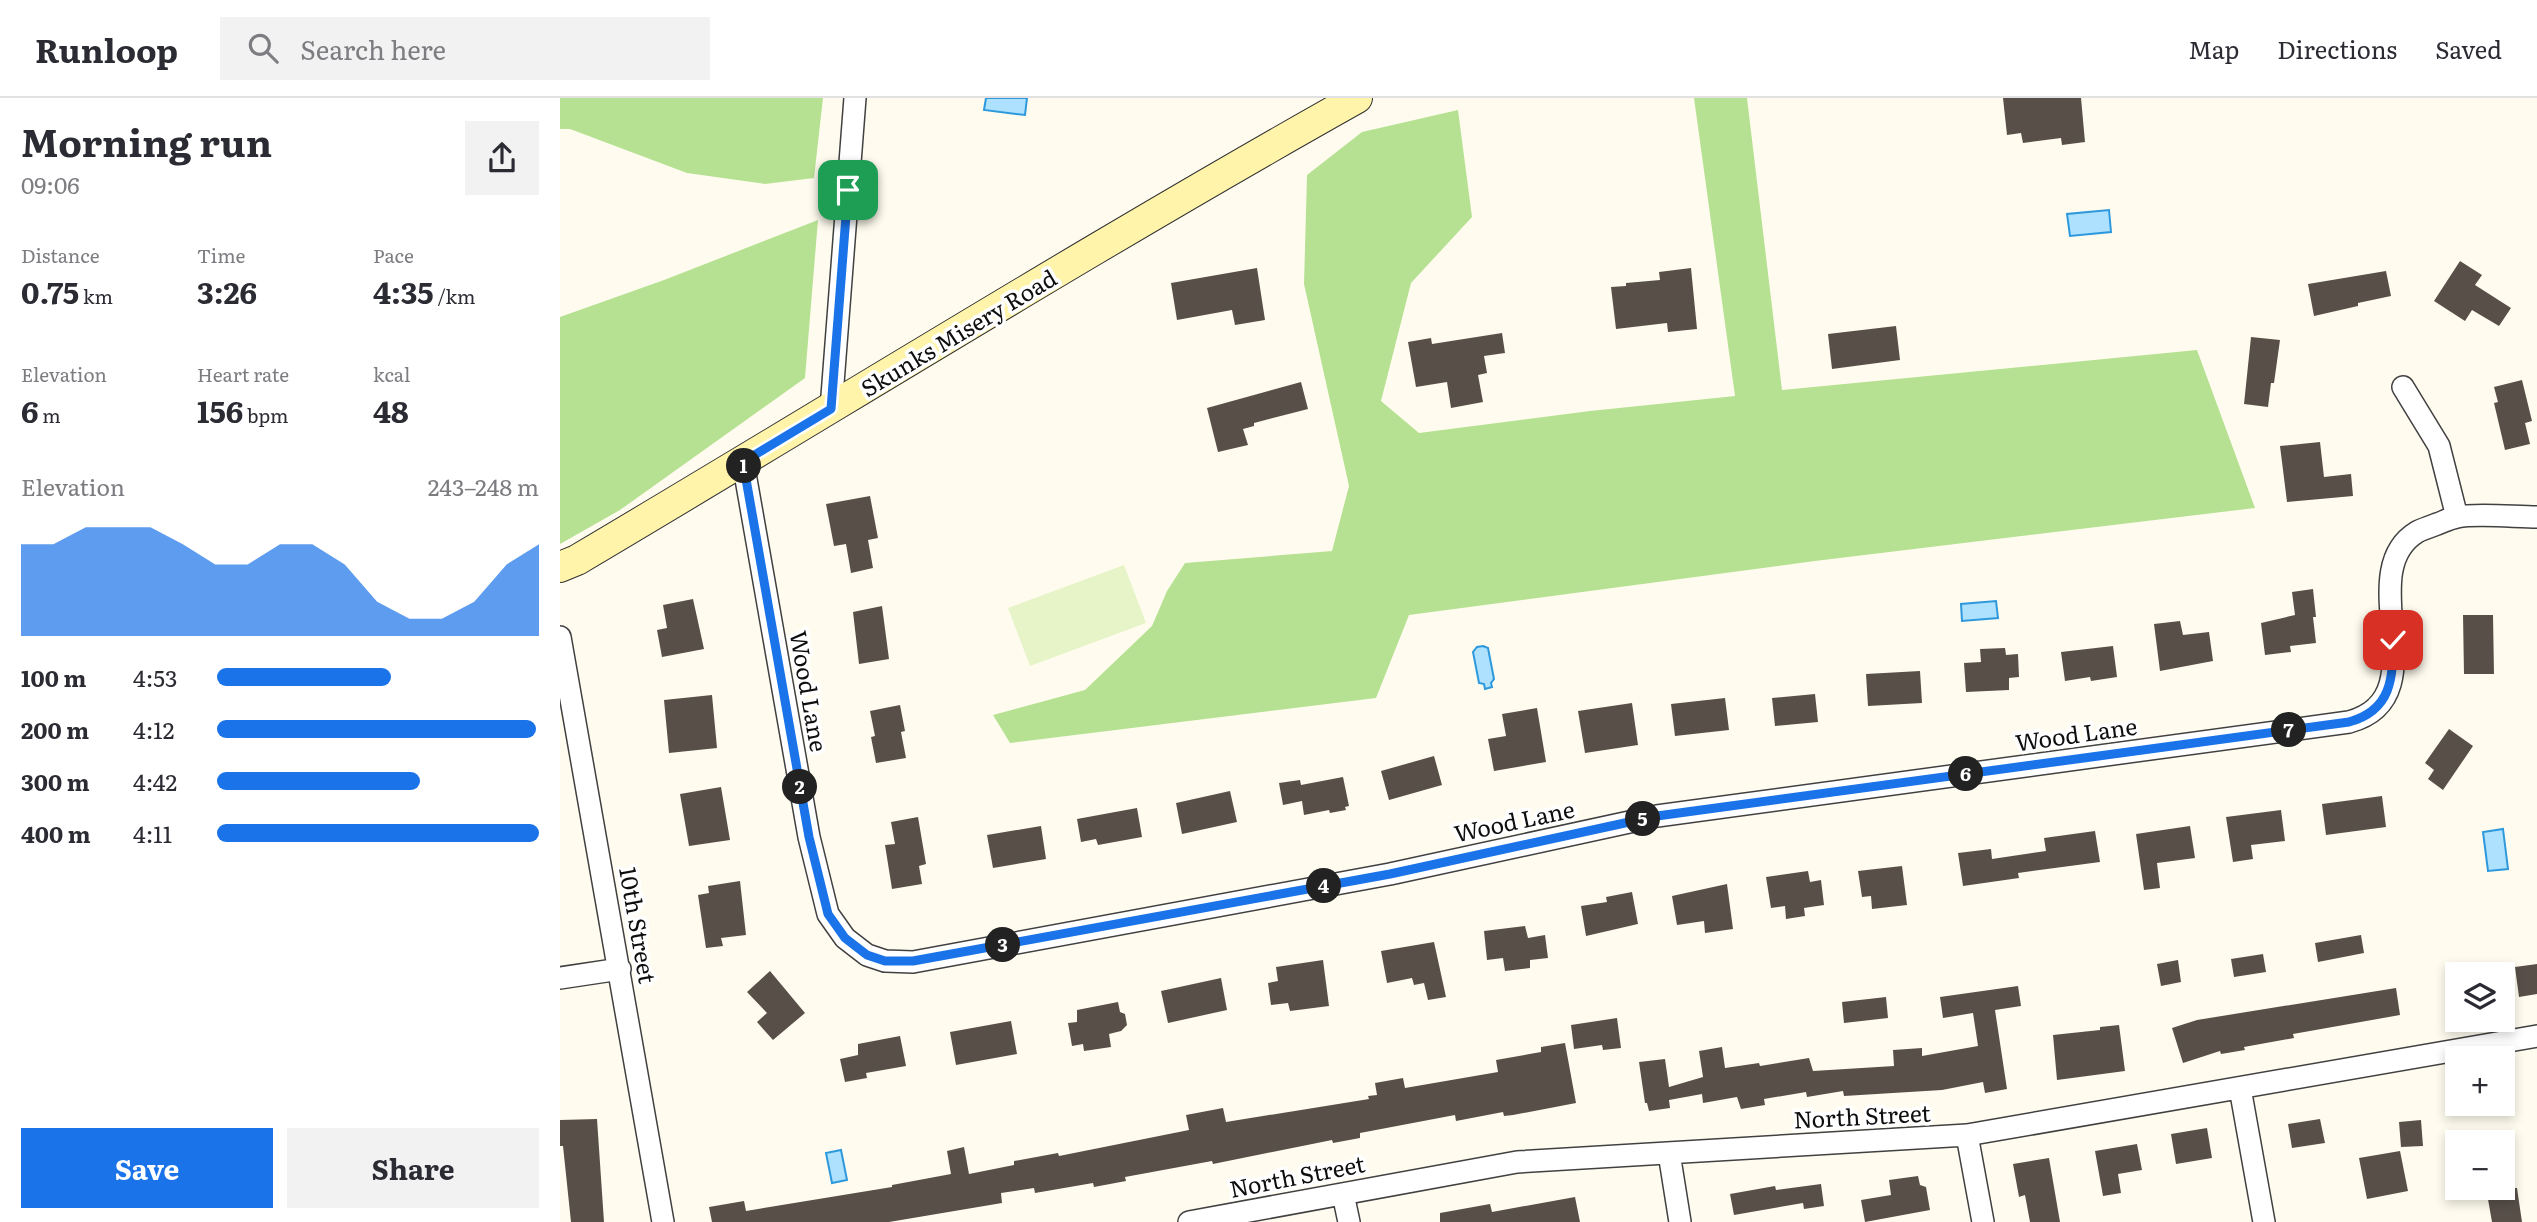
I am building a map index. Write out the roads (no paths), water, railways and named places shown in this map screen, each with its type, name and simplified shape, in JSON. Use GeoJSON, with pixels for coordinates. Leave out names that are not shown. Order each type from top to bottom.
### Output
{"type":"FeatureCollection","features":[{"type":"Feature","properties":{"kind":"main road","name":"Skunks Misery Road"},"geometry":{"type":"LineString","coordinates":[[560,567],[577,560],[743,462],[1022,292],[1357,98]]}},
{"type":"Feature","properties":{"kind":"street"},"geometry":{"type":"LineString","coordinates":[[831,409],[855,98]]}},
{"type":"Feature","properties":{"kind":"street"},"geometry":{"type":"LineString","coordinates":[[2403,387],[2439,446],[2457,517]]}},
{"type":"Feature","properties":{"kind":"street","name":"Wood Lane"},"geometry":{"type":"LineString","coordinates":[[743,462],[809,837],[828,914],[845,938],[867,955],[885,961],[913,961],[1390,874],[1657,816],[2362,719],[2374,711],[2383,700],[2393,672],[2389,581],[2399,551],[2416,533],[2457,517],[2537,517]]}},
{"type":"Feature","properties":{"kind":"street","name":"10th Street"},"geometry":{"type":"LineString","coordinates":[[560,637],[570,746],[620,969],[663,1222]]}},
{"type":"Feature","properties":{"kind":"street"},"geometry":{"type":"LineString","coordinates":[[560,978],[620,969]]}},
{"type":"Feature","properties":{"kind":"street","name":"North Street"},"geometry":{"type":"LineString","coordinates":[[1189,1222],[1491,1165],[1967,1135],[2537,1037]]}},
{"type":"Feature","properties":{"kind":"street"},"geometry":{"type":"LineString","coordinates":[[2240,1088],[2264,1222]]}},
{"type":"Feature","properties":{"kind":"street"},"geometry":{"type":"LineString","coordinates":[[1967,1135],[1983,1222]]}},
{"type":"Feature","properties":{"kind":"street"},"geometry":{"type":"LineString","coordinates":[[1669,1153],[1680,1222]]}},
{"type":"Feature","properties":{"kind":"street"},"geometry":{"type":"LineString","coordinates":[[1343,1194],[1349,1222]]}},
{"type":"Feature","properties":{"kind":"water"},"geometry":{"type":"Polygon","coordinates":[[[986,98],[1027,98],[1025,115],[984,110],[986,98]]]}},
{"type":"Feature","properties":{"kind":"water"},"geometry":{"type":"Polygon","coordinates":[[[2109,210],[2111,232],[2070,236],[2067,214],[2109,210]]]}},
{"type":"Feature","properties":{"kind":"water"},"geometry":{"type":"Polygon","coordinates":[[[1996,601],[1998,618],[1962,621],[1961,604],[1996,601]]]}},
{"type":"Feature","properties":{"kind":"water"},"geometry":{"type":"Polygon","coordinates":[[[1477,647],[1488,648],[1494,679],[1492,687],[1485,689],[1484,684],[1479,683],[1473,652],[1477,647]]]}},
{"type":"Feature","properties":{"kind":"water"},"geometry":{"type":"Polygon","coordinates":[[[2503,829],[2508,869],[2488,871],[2483,832],[2503,829]]]}},
{"type":"Feature","properties":{"kind":"water"},"geometry":{"type":"Polygon","coordinates":[[[841,1150],[847,1180],[832,1183],[826,1153],[841,1150]]]}}]}
